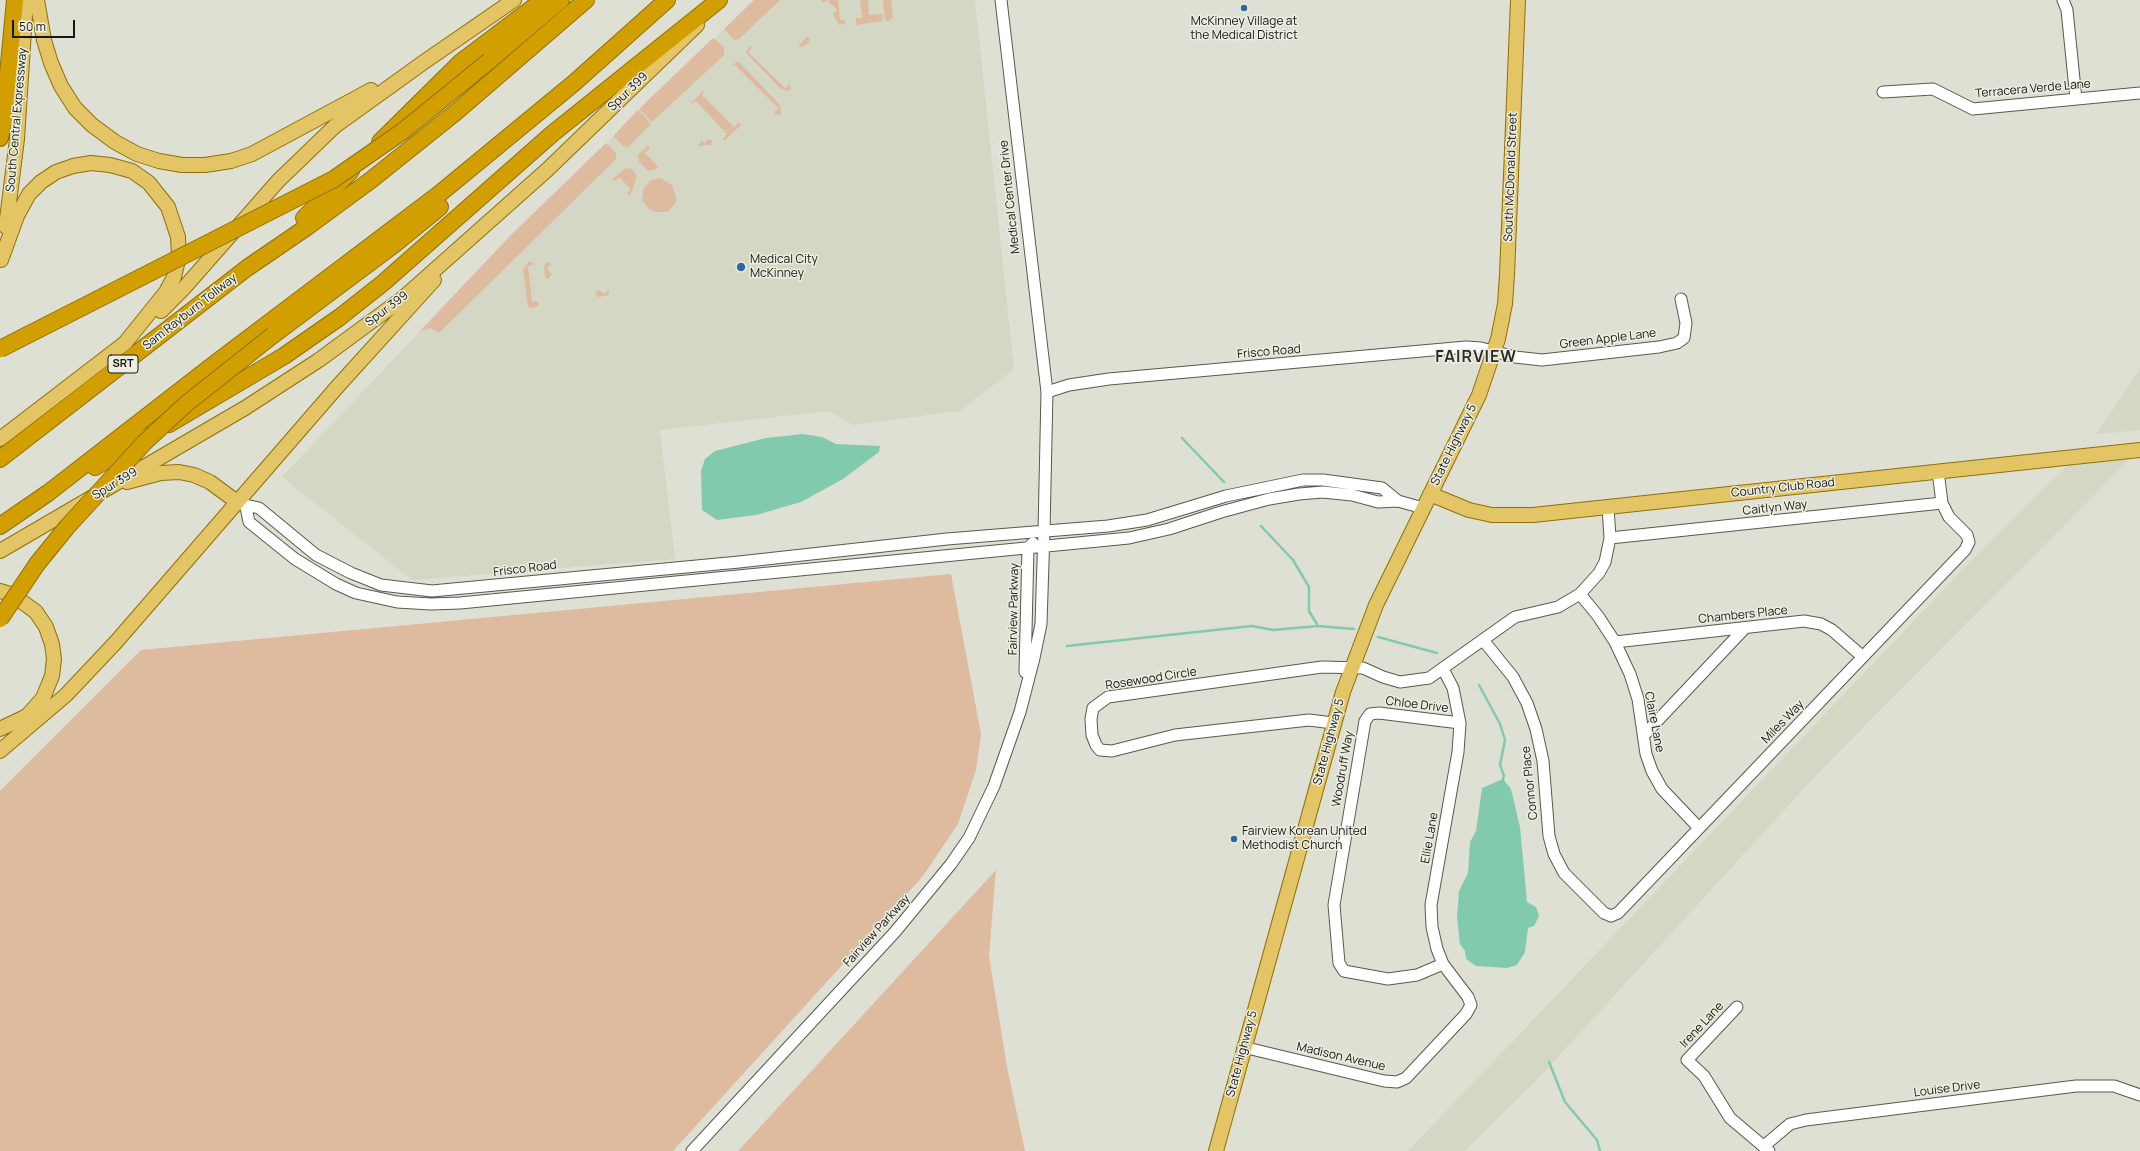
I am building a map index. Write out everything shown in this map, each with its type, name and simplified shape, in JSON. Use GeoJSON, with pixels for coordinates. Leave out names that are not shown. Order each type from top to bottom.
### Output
{"type":"FeatureCollection","features":[{"type":"Feature","properties":{"kind":"highway"},"geometry":{"type":"LineString","coordinates":[[0,138],[4,117],[15,0]]}},
{"type":"Feature","properties":{"kind":"highway"},"geometry":{"type":"LineString","coordinates":[[247,268],[319,204],[446,76],[478,48],[543,0]]}},
{"type":"Feature","properties":{"kind":"highway"},"geometry":{"type":"LineString","coordinates":[[0,349],[334,179],[403,131],[561,0]]}},
{"type":"Feature","properties":{"kind":"highway","name":"Sam Rayburn Tollway"},"geometry":{"type":"LineString","coordinates":[[0,459],[247,268],[307,227],[371,180],[547,36],[586,0]]}},
{"type":"Feature","properties":{"kind":"highway"},"geometry":{"type":"LineString","coordinates":[[0,526],[48,493],[213,365],[438,195],[574,83],[667,0]]}},
{"type":"Feature","properties":{"kind":"highway"},"geometry":{"type":"LineString","coordinates":[[48,493],[241,382],[284,356],[340,317],[389,278],[552,134],[720,0]]}},
{"type":"Feature","properties":{"kind":"highway"},"geometry":{"type":"LineString","coordinates":[[0,619],[37,564],[67,527],[145,442],[186,404],[273,335],[396,243],[500,157],[539,124],[574,83]]}},
{"type":"Feature","properties":{"kind":"main road","name":"South Central Expressway"},"geometry":{"type":"LineString","coordinates":[[0,262],[12,189],[17,139],[26,0]]}},
{"type":"Feature","properties":{"kind":"main road"},"geometry":{"type":"LineString","coordinates":[[37,0],[44,40],[51,63],[61,86],[75,108],[92,125],[115,142],[138,154],[158,161],[174,164],[205,165],[231,161],[252,154],[424,62]]}},
{"type":"Feature","properties":{"kind":"main road"},"geometry":{"type":"LineString","coordinates":[[0,439],[125,343],[184,288],[278,181],[309,150],[361,107],[514,0]]}},
{"type":"Feature","properties":{"kind":"main road","name":"Spur 399"},"geometry":{"type":"LineString","coordinates":[[0,551],[245,408],[319,360],[402,299],[547,170],[724,0]]}},
{"type":"Feature","properties":{"kind":"main road","name":"South McDonald Street"},"geometry":{"type":"LineString","coordinates":[[1494,353],[1505,304],[1518,0]]}},
{"type":"Feature","properties":{"kind":"main road"},"geometry":{"type":"LineString","coordinates":[[0,262],[22,203],[41,182],[56,172],[73,166],[91,163],[110,165],[132,171],[149,183],[168,207],[178,237],[179,256],[174,277],[166,292],[125,343]]}},
{"type":"Feature","properties":{"kind":"main road"},"geometry":{"type":"LineString","coordinates":[[0,751],[71,689],[242,505],[469,240]]}},
{"type":"Feature","properties":{"kind":"main road","name":"State Highway 5"},"geometry":{"type":"LineString","coordinates":[[1216,1151],[1243,1047],[1333,723],[1352,666],[1376,605],[1474,405],[1494,353]]}},
{"type":"Feature","properties":{"kind":"main road","name":"Country Club Road"},"geometry":{"type":"LineString","coordinates":[[1430,494],[1469,510],[1492,515],[1533,515],[2140,450]]}},
{"type":"Feature","properties":{"kind":"main road"},"geometry":{"type":"LineString","coordinates":[[107,488],[161,473],[179,472],[194,475],[210,482],[242,505]]}},
{"type":"Feature","properties":{"kind":"main road"},"geometry":{"type":"LineString","coordinates":[[0,591],[13,596],[36,612],[46,627],[52,644],[54,659],[52,676],[43,698],[27,716],[0,729]]}},
{"type":"Feature","properties":{"kind":"street","name":"Medical Center Drive"},"geometry":{"type":"LineString","coordinates":[[1001,0],[1047,392]]}},
{"type":"Feature","properties":{"kind":"street"},"geometry":{"type":"LineString","coordinates":[[2063,0],[2067,10],[2076,99]]}},
{"type":"Feature","properties":{"kind":"street","name":"Terracera Verde Lane"},"geometry":{"type":"LineString","coordinates":[[1883,92],[1933,90],[1973,109],[2140,93]]}},
{"type":"Feature","properties":{"kind":"street","name":"Green Apple Lane"},"geometry":{"type":"LineString","coordinates":[[1494,353],[1515,358],[1542,360],[1659,347],[1677,343],[1684,338],[1686,323],[1681,299]]}},
{"type":"Feature","properties":{"kind":"street","name":"Frisco Road"},"geometry":{"type":"LineString","coordinates":[[1047,392],[1069,385],[1109,379],[1466,347],[1481,348],[1494,353]]}},
{"type":"Feature","properties":{"kind":"street","name":"Fairview Parkway"},"geometry":{"type":"LineString","coordinates":[[692,1151],[895,932],[951,864],[969,838],[994,786],[1016,727],[1034,658],[1040,624],[1044,546],[1047,392]]}},
{"type":"Feature","properties":{"kind":"street"},"geometry":{"type":"LineString","coordinates":[[1938,472],[1942,503]]}},
{"type":"Feature","properties":{"kind":"street","name":"Frisco Road"},"geometry":{"type":"LineString","coordinates":[[242,505],[259,508],[316,555],[351,573],[381,585],[432,591],[879,546],[1108,526],[1147,520],[1218,499],[1303,480],[1324,480],[1382,488],[1398,501]]}},
{"type":"Feature","properties":{"kind":"street"},"geometry":{"type":"LineString","coordinates":[[242,505],[249,522],[296,559],[336,584],[356,593],[390,601],[431,604],[1130,538],[1169,529],[1269,499],[1323,492],[1352,495],[1378,502],[1398,501],[1423,508]]}},
{"type":"Feature","properties":{"kind":"street"},"geometry":{"type":"LineString","coordinates":[[1218,499],[1222,512]]}},
{"type":"Feature","properties":{"kind":"street","name":"Caitlyn Way"},"geometry":{"type":"LineString","coordinates":[[1610,538],[1942,503]]}},
{"type":"Feature","properties":{"kind":"street","name":"Miles Way"},"geometry":{"type":"LineString","coordinates":[[1611,916],[1618,913],[1965,550],[1969,542],[1967,535],[1949,516],[1942,503]]}},
{"type":"Feature","properties":{"kind":"street"},"geometry":{"type":"LineString","coordinates":[[1352,666],[1363,668],[1383,677],[1400,682],[1429,678],[1515,617],[1558,607],[1580,594],[1599,573],[1605,562],[1610,538],[1608,507]]}},
{"type":"Feature","properties":{"kind":"street","name":"Fairview Parkway"},"geometry":{"type":"LineString","coordinates":[[1024,693],[1028,548],[1044,531]]}},
{"type":"Feature","properties":{"kind":"street"},"geometry":{"type":"LineString","coordinates":[[879,546],[881,562]]}},
{"type":"Feature","properties":{"kind":"street"},"geometry":{"type":"LineString","coordinates":[[670,568],[672,582]]}},
{"type":"Feature","properties":{"kind":"street"},"geometry":{"type":"LineString","coordinates":[[431,604],[432,591]]}},
{"type":"Feature","properties":{"kind":"street","name":"Claire Lane"},"geometry":{"type":"LineString","coordinates":[[1580,594],[1598,616],[1615,642],[1638,699],[1646,754],[1652,771],[1662,789],[1699,828]]}},
{"type":"Feature","properties":{"kind":"street","name":"Chambers Place"},"geometry":{"type":"LineString","coordinates":[[1615,642],[1804,621],[1821,624],[1832,630],[1863,657]]}},
{"type":"Feature","properties":{"kind":"street"},"geometry":{"type":"LineString","coordinates":[[1644,735],[1745,628]]}},
{"type":"Feature","properties":{"kind":"street","name":"Connor Place"},"geometry":{"type":"LineString","coordinates":[[1483,640],[1513,677],[1527,703],[1536,729],[1543,761],[1549,836],[1554,854],[1564,873],[1604,913],[1611,916]]}},
{"type":"Feature","properties":{"kind":"street","name":"Rosewood Circle"},"geometry":{"type":"LineString","coordinates":[[1333,723],[1309,720],[1175,735],[1112,752],[1100,750],[1096,745],[1092,735],[1091,719],[1093,708],[1108,697],[1322,666],[1352,666]]}},
{"type":"Feature","properties":{"kind":"street","name":"Ellie Lane"},"geometry":{"type":"LineString","coordinates":[[1443,669],[1453,688],[1460,723],[1458,752],[1431,905],[1432,927],[1437,949],[1443,964],[1468,997],[1471,1005]]}},
{"type":"Feature","properties":{"kind":"street","name":"Chloe Drive"},"geometry":{"type":"LineString","coordinates":[[1370,714],[1379,713],[1460,723]]}},
{"type":"Feature","properties":{"kind":"street","name":"Woodruff Way"},"geometry":{"type":"LineString","coordinates":[[1370,714],[1365,721],[1334,905],[1339,964],[1344,971],[1388,979],[1417,975],[1443,964]]}},
{"type":"Feature","properties":{"kind":"street","name":"Madison Avenue"},"geometry":{"type":"LineString","coordinates":[[1243,1047],[1384,1081],[1397,1082],[1406,1078],[1466,1014],[1471,1005]]}},
{"type":"Feature","properties":{"kind":"street","name":"Irene Lane"},"geometry":{"type":"LineString","coordinates":[[1737,1007],[1687,1060],[1704,1076],[1730,1118],[1767,1149]]}},
{"type":"Feature","properties":{"kind":"street","name":"Louise Drive"},"geometry":{"type":"LineString","coordinates":[[1767,1149],[1790,1124],[1806,1120],[2076,1086],[2114,1086],[2140,1095]]}},
{"type":"Feature","properties":{"kind":"shaded area","name":"Medical City McKinney"},"geometry":{"type":"Polygon","coordinates":[[[754,0],[975,0],[1014,369],[960,411],[852,425],[829,411],[660,430],[675,559],[412,580],[282,477],[512,234],[754,0]]]}},
{"type":"Feature","properties":{"kind":"shaded area"},"geometry":{"type":"Polygon","coordinates":[[[754,0],[780,0],[739,39],[734,40],[724,29],[754,0]]]}},
{"type":"Feature","properties":{"kind":"shaded area"},"geometry":{"type":"Polygon","coordinates":[[[827,0],[838,0],[840,20],[845,20],[845,24],[839,25],[833,14],[837,10],[827,0]]]}},
{"type":"Feature","properties":{"kind":"shaded area"},"geometry":{"type":"Polygon","coordinates":[[[860,0],[868,0],[869,15],[883,14],[882,21],[856,25],[856,18],[862,18],[860,0]]]}},
{"type":"Feature","properties":{"kind":"shaded area"},"geometry":{"type":"Polygon","coordinates":[[[883,0],[891,0],[893,17],[891,20],[886,21],[885,19],[883,0]]]}},
{"type":"Feature","properties":{"kind":"shaded area"},"geometry":{"type":"Polygon","coordinates":[[[807,37],[810,38],[809,42],[805,46],[799,47],[799,45],[807,37]]]}},
{"type":"Feature","properties":{"kind":"shaded area"},"geometry":{"type":"Polygon","coordinates":[[[713,38],[724,47],[724,55],[652,122],[639,109],[713,38]]]}},
{"type":"Feature","properties":{"kind":"shaded area"},"geometry":{"type":"Polygon","coordinates":[[[751,46],[752,48],[748,52],[785,88],[790,84],[791,89],[787,91],[781,89],[747,54],[746,51],[751,46]]]}},
{"type":"Feature","properties":{"kind":"shaded area"},"geometry":{"type":"Polygon","coordinates":[[[736,62],[739,62],[780,105],[781,115],[774,114],[778,108],[735,65],[730,68],[736,62]]]}},
{"type":"Feature","properties":{"kind":"shaded area"},"geometry":{"type":"Polygon","coordinates":[[[705,89],[702,95],[734,127],[739,123],[741,125],[725,140],[723,139],[727,134],[696,101],[690,104],[705,89]]]}},
{"type":"Feature","properties":{"kind":"shaded area"},"geometry":{"type":"Polygon","coordinates":[[[638,110],[651,124],[628,147],[623,146],[614,137],[615,134],[638,110]]]}},
{"type":"Feature","properties":{"kind":"shaded area"},"geometry":{"type":"Polygon","coordinates":[[[709,139],[712,141],[711,145],[698,146],[702,140],[704,143],[709,139]]]}},
{"type":"Feature","properties":{"kind":"shaded area"},"geometry":{"type":"Polygon","coordinates":[[[605,144],[607,144],[616,153],[616,159],[439,333],[430,328],[420,331],[512,234],[605,144]]]}},
{"type":"Feature","properties":{"kind":"shaded area"},"geometry":{"type":"Polygon","coordinates":[[[648,145],[650,148],[645,153],[658,167],[657,169],[648,171],[639,162],[638,155],[648,145]]]}},
{"type":"Feature","properties":{"kind":"shaded area"},"geometry":{"type":"Polygon","coordinates":[[[626,168],[632,169],[637,176],[629,196],[628,193],[631,189],[619,177],[615,181],[613,179],[626,168]]]}},
{"type":"Feature","properties":{"kind":"shaded area"},"geometry":{"type":"Polygon","coordinates":[[[660,178],[672,185],[676,197],[676,202],[668,212],[655,212],[649,209],[642,200],[643,190],[648,183],[651,180],[660,178]]]}},
{"type":"Feature","properties":{"kind":"shaded area"},"geometry":{"type":"Polygon","coordinates":[[[529,261],[535,264],[528,266],[532,302],[537,301],[539,304],[537,307],[531,308],[528,306],[523,270],[529,261]]]}},
{"type":"Feature","properties":{"kind":"shaded area"},"geometry":{"type":"Polygon","coordinates":[[[547,262],[552,264],[547,269],[552,274],[548,279],[545,277],[544,266],[547,262]]]}},
{"type":"Feature","properties":{"kind":"shaded area"},"geometry":{"type":"Polygon","coordinates":[[[599,290],[604,294],[609,290],[609,295],[598,297],[595,294],[599,290]]]}},
{"type":"Feature","properties":{"kind":"shaded area"},"geometry":{"type":"Polygon","coordinates":[[[2140,369],[2140,430],[2096,434],[2135,376],[2140,369]]]}},
{"type":"Feature","properties":{"kind":"shaded area"},"geometry":{"type":"Polygon","coordinates":[[[803,434],[822,437],[836,444],[880,446],[879,452],[843,479],[801,502],[756,515],[717,520],[702,510],[701,471],[705,459],[715,451],[766,438],[803,434]]]}},
{"type":"Feature","properties":{"kind":"shaded area"},"geometry":{"type":"Polygon","coordinates":[[[2133,456],[1820,771],[1536,1081],[1464,1151],[1408,1151],[1967,565],[2072,461],[2133,456]]]}},
{"type":"Feature","properties":{"kind":"shaded area"},"geometry":{"type":"Polygon","coordinates":[[[951,574],[981,734],[976,770],[958,824],[923,876],[673,1151],[0,1151],[0,791],[141,650],[951,574]]]}},
{"type":"Feature","properties":{"kind":"shaded area"},"geometry":{"type":"Polygon","coordinates":[[[1503,779],[1511,789],[1520,827],[1527,902],[1536,907],[1539,916],[1534,926],[1528,928],[1525,952],[1517,965],[1507,968],[1476,966],[1466,959],[1465,951],[1460,944],[1457,917],[1459,891],[1468,873],[1470,842],[1476,831],[1482,788],[1503,779]]]}},
{"type":"Feature","properties":{"kind":"shaded area"},"geometry":{"type":"Polygon","coordinates":[[[996,870],[989,956],[1007,1067],[1025,1151],[738,1151],[996,870]]]}},
{"type":"Feature","properties":{"kind":"waterway"},"geometry":{"type":"LineString","coordinates":[[1182,438],[1224,482]]}},
{"type":"Feature","properties":{"kind":"waterway"},"geometry":{"type":"LineString","coordinates":[[1261,526],[1293,560],[1309,587],[1309,611],[1318,626],[1354,629]]}},
{"type":"Feature","properties":{"kind":"waterway"},"geometry":{"type":"LineString","coordinates":[[1067,646],[1252,626],[1273,630],[1318,626]]}},
{"type":"Feature","properties":{"kind":"waterway"},"geometry":{"type":"LineString","coordinates":[[1378,637],[1437,653]]}},
{"type":"Feature","properties":{"kind":"waterway"},"geometry":{"type":"LineString","coordinates":[[1479,685],[1500,724],[1505,740],[1500,765],[1504,776],[1503,779]]}},
{"type":"Feature","properties":{"kind":"waterway"},"geometry":{"type":"LineString","coordinates":[[1549,1062],[1565,1102],[1597,1140],[1600,1151]]}},
{"type":"Feature","properties":{"kind":"place","name":"McKinney Village at the Medical District"},"geometry":{"type":"Point","coordinates":[1244,8]}},
{"type":"Feature","properties":{"kind":"place","name":"Medical City McKinney"},"geometry":{"type":"Point","coordinates":[741,267]}},
{"type":"Feature","properties":{"kind":"place","name":"Fairview Korean United Methodist Church"},"geometry":{"type":"Point","coordinates":[1234,839]}},
{"type":"Feature","properties":{"kind":"district","name":"FAIRVIEW"},"geometry":{"type":"Point","coordinates":[1476,358]}}]}
